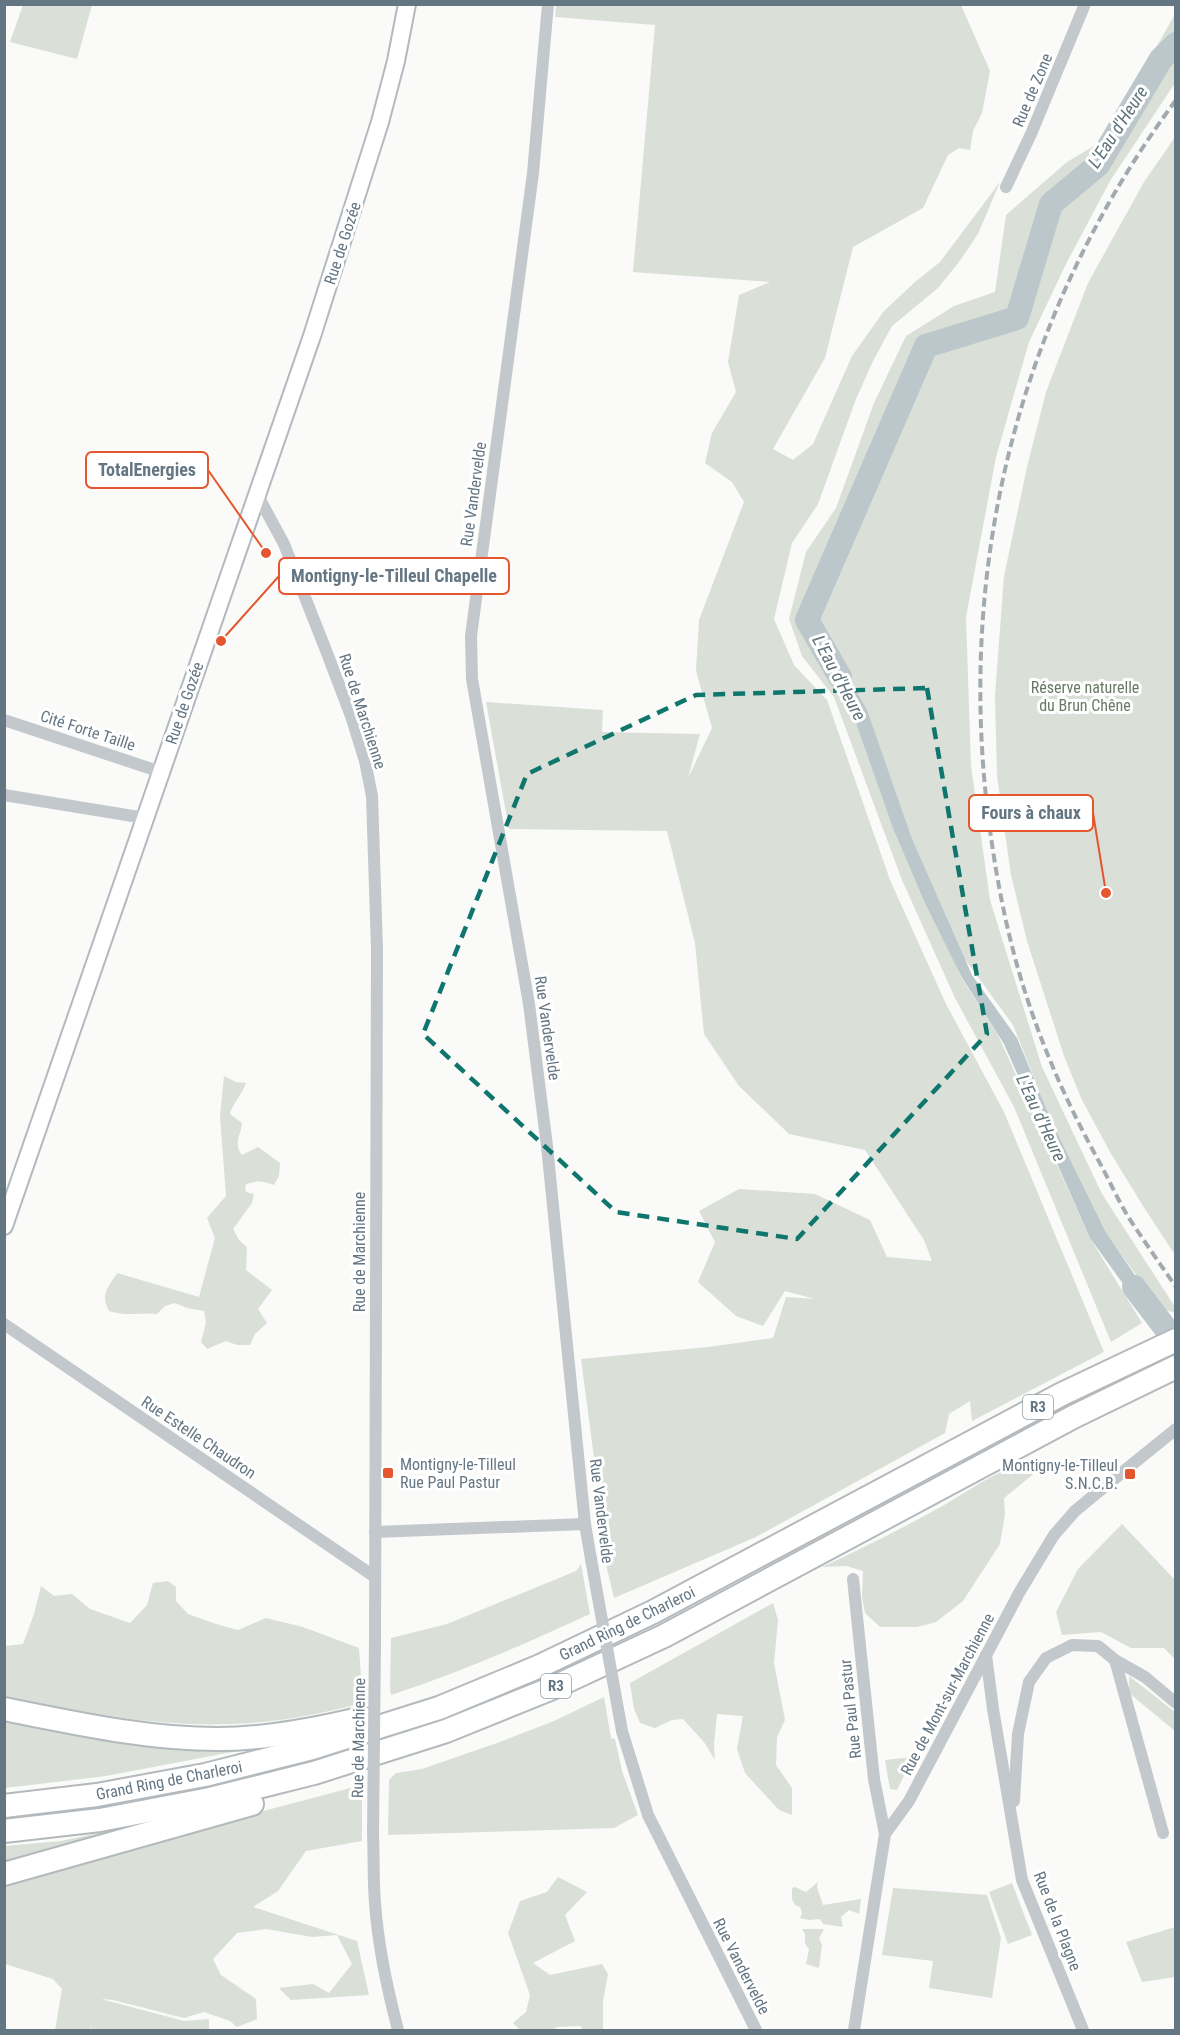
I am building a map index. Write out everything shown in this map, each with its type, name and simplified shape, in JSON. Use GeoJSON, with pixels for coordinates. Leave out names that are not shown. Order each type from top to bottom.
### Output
{"type":"FeatureCollection","features":[{"type":"Feature","properties":{"kind":"highway","name":"Grand Ring de Charleroi"},"geometry":{"type":"LineString","coordinates":[[4,1806],[97,1795],[205,1775],[312,1748],[439,1708],[540,1666],[653,1612],[1062,1394],[1176,1340]]}},
{"type":"Feature","properties":{"kind":"highway","name":"Grand Ring de Charleroi"},"geometry":{"type":"LineString","coordinates":[[4,1831],[122,1816],[210,1799],[314,1773],[446,1731],[550,1689],[664,1636],[915,1500],[1075,1416],[1176,1367]]}},
{"type":"Feature","properties":{"kind":"highway"},"geometry":{"type":"LineString","coordinates":[[4,1709],[146,1734],[219,1739],[331,1726],[394,1711],[439,1708]]}},
{"type":"Feature","properties":{"kind":"highway"},"geometry":{"type":"LineString","coordinates":[[4,1874],[279,1796],[314,1773]]}},
{"type":"Feature","properties":{"kind":"main road","name":"Rue de Gozée"},"geometry":{"type":"LineString","coordinates":[[4,1226],[312,336],[380,122],[396,61],[407,4]]}},
{"type":"Feature","properties":{"kind":"street","name":"Rue Vandervelde"},"geometry":{"type":"LineString","coordinates":[[548,4],[533,173],[471,636],[475,698],[529,1005],[547,1146],[585,1524],[622,1731],[648,1815],[756,2031]]}},
{"type":"Feature","properties":{"kind":"street","name":"Rue de Zone"},"geometry":{"type":"LineString","coordinates":[[1006,187],[1031,134],[1085,4]]}},
{"type":"Feature","properties":{"kind":"street","name":"Rue de Marchienne"},"geometry":{"type":"LineString","coordinates":[[256,494],[284,544],[331,663],[361,750],[372,796],[376,949],[373,1833],[375,1902],[380,1943],[386,1984],[398,2031]]}},
{"type":"Feature","properties":{"kind":"street","name":"Cité Forte Taille"},"geometry":{"type":"LineString","coordinates":[[4,720],[161,772]]}},
{"type":"Feature","properties":{"kind":"street"},"geometry":{"type":"LineString","coordinates":[[4,795],[145,818]]}},
{"type":"Feature","properties":{"kind":"street","name":"Rue Estelle Chaudron"},"geometry":{"type":"LineString","coordinates":[[4,1324],[375,1577]]}},
{"type":"Feature","properties":{"kind":"street","name":"Rue de Mont-sur-Marchienne"},"geometry":{"type":"LineString","coordinates":[[854,2031],[885,1834],[909,1801],[1019,1593],[1054,1535],[1083,1505],[1176,1429]]}},
{"type":"Feature","properties":{"kind":"street"},"geometry":{"type":"LineString","coordinates":[[375,1532],[585,1524]]}},
{"type":"Feature","properties":{"kind":"street","name":"Rue Paul Pastur"},"geometry":{"type":"LineString","coordinates":[[853,1579],[874,1779],[885,1834]]}},
{"type":"Feature","properties":{"kind":"street","name":"Rue de la Plagne"},"geometry":{"type":"LineString","coordinates":[[1013,1821],[1018,1734],[1029,1682],[1047,1658],[1072,1645],[1098,1646],[1115,1660],[1145,1677],[1176,1704]]}},
{"type":"Feature","properties":{"kind":"street","name":"Rue de la Plagne"},"geometry":{"type":"LineString","coordinates":[[986,1655],[993,1709],[1023,1880],[1083,2031]]}},
{"type":"Feature","properties":{"kind":"street"},"geometry":{"type":"LineString","coordinates":[[1115,1660],[1163,1833]]}},
{"type":"Feature","properties":{"kind":"highlighted area"},"geometry":{"type":"Polygon","coordinates":[[[927,688],[987,1034],[797,1239],[616,1212],[423,1034],[527,774],[696,695],[927,688]]]}},
{"type":"Feature","properties":{"kind":"green space"},"geometry":{"type":"Polygon","coordinates":[[[23,5],[92,5],[77,59],[10,42],[23,5]]]}},
{"type":"Feature","properties":{"kind":"green space"},"geometry":{"type":"Polygon","coordinates":[[[556,5],[961,5],[990,71],[982,113],[973,131],[970,150],[959,148],[948,155],[923,208],[853,247],[825,358],[773,449],[793,460],[813,444],[852,356],[884,311],[940,262],[1000,182],[978,234],[959,262],[938,288],[892,326],[873,361],[856,399],[818,504],[792,543],[774,619],[794,665],[827,700],[890,880],[946,1004],[1004,1112],[1104,1352],[972,1421],[970,1401],[949,1414],[945,1433],[756,1537],[614,1598],[600,1539],[599,1496],[581,1359],[708,1347],[773,1338],[786,1297],[815,1299],[785,1291],[763,1326],[736,1316],[698,1282],[715,1242],[699,1211],[739,1189],[815,1194],[870,1220],[887,1257],[932,1261],[924,1240],[865,1150],[789,1134],[739,1086],[704,1034],[695,943],[667,831],[509,829],[486,702],[603,710],[602,732],[700,734],[688,778],[712,728],[696,671],[699,620],[744,502],[732,482],[705,463],[712,433],[736,392],[728,362],[739,295],[770,282],[633,272],[655,25],[555,17],[556,5]]]}},
{"type":"Feature","properties":{"kind":"green space"},"geometry":{"type":"Polygon","coordinates":[[[1175,14],[1175,83],[1110,181],[1066,264],[1029,342],[996,457],[966,617],[971,766],[990,900],[1042,1067],[1102,1194],[1175,1307],[1175,1313],[1160,1308],[1105,1232],[1065,1155],[1013,1025],[937,921],[961,977],[998,1035],[1090,1238],[1142,1323],[1111,1342],[1014,1107],[955,998],[902,880],[834,697],[802,656],[789,619],[806,552],[836,508],[874,403],[906,336],[954,306],[995,292],[1006,215],[1067,162],[1104,140],[1175,14]]]}},
{"type":"Feature","properties":{"kind":"green space","name":"Réserve naturelle du Brun Chêne"},"geometry":{"type":"Polygon","coordinates":[[[1175,137],[1175,1255],[1110,1152],[1081,1098],[1064,1056],[1027,941],[1011,875],[997,776],[995,695],[1004,576],[1027,467],[1046,392],[1088,283],[1144,182],[1175,137]]]}},
{"type":"Feature","properties":{"kind":"green space"},"geometry":{"type":"Polygon","coordinates":[[[224,1076],[236,1082],[246,1083],[230,1114],[242,1123],[238,1143],[239,1151],[242,1155],[258,1147],[280,1163],[279,1176],[274,1185],[253,1182],[245,1185],[246,1192],[254,1194],[252,1203],[233,1229],[239,1240],[247,1247],[246,1270],[272,1290],[258,1309],[267,1323],[255,1334],[250,1345],[237,1345],[226,1341],[207,1349],[201,1342],[206,1323],[204,1311],[175,1303],[165,1306],[157,1314],[120,1313],[109,1311],[105,1295],[117,1273],[199,1297],[215,1238],[207,1218],[226,1196],[220,1116],[224,1076]]]}},
{"type":"Feature","properties":{"kind":"green space"},"geometry":{"type":"Polygon","coordinates":[[[1039,1459],[1036,1472],[1004,1498],[1005,1514],[1000,1544],[963,1601],[936,1622],[917,1627],[880,1627],[865,1613],[862,1597],[863,1571],[846,1566],[822,1567],[937,1509],[999,1473],[1039,1459]]]}},
{"type":"Feature","properties":{"kind":"green space"},"geometry":{"type":"Polygon","coordinates":[[[1122,1524],[1175,1580],[1175,1659],[1164,1648],[1131,1648],[1101,1632],[1062,1635],[1056,1612],[1078,1569],[1122,1524]]]}},
{"type":"Feature","properties":{"kind":"green space"},"geometry":{"type":"Polygon","coordinates":[[[581,1564],[590,1614],[492,1658],[391,1695],[391,1638],[447,1624],[576,1571],[581,1564]]]}},
{"type":"Feature","properties":{"kind":"green space"},"geometry":{"type":"Polygon","coordinates":[[[168,1581],[176,1587],[176,1601],[188,1614],[216,1624],[238,1630],[266,1618],[303,1627],[359,1648],[362,1691],[360,1697],[363,1703],[282,1720],[203,1724],[146,1721],[5,1697],[5,1646],[23,1644],[41,1586],[54,1596],[72,1594],[90,1609],[130,1623],[147,1605],[153,1583],[168,1581]]]}},
{"type":"Feature","properties":{"kind":"green space"},"geometry":{"type":"Polygon","coordinates":[[[773,1603],[778,1620],[774,1663],[785,1720],[777,1737],[776,1765],[792,1788],[792,1815],[779,1810],[745,1773],[737,1749],[743,1716],[717,1714],[715,1760],[704,1742],[683,1719],[672,1720],[655,1728],[640,1723],[634,1709],[630,1683],[773,1603]]]}},
{"type":"Feature","properties":{"kind":"green space"},"geometry":{"type":"Polygon","coordinates":[[[1129,1676],[1175,1712],[1175,1731],[1129,1693],[1129,1676]]]}},
{"type":"Feature","properties":{"kind":"green space"},"geometry":{"type":"Polygon","coordinates":[[[604,1697],[611,1738],[615,1739],[622,1771],[638,1815],[614,1828],[388,1835],[389,1780],[396,1773],[422,1769],[497,1743],[554,1721],[604,1697]]]}},
{"type":"Feature","properties":{"kind":"green space"},"geometry":{"type":"Polygon","coordinates":[[[5,1720],[279,1743],[106,1776],[5,1788],[5,1720]]]}},
{"type":"Feature","properties":{"kind":"green space"},"geometry":{"type":"Polygon","coordinates":[[[913,1757],[897,1790],[890,1789],[885,1760],[913,1757]]]}},
{"type":"Feature","properties":{"kind":"green space"},"geometry":{"type":"Polygon","coordinates":[[[362,1785],[362,1841],[306,1851],[278,1891],[253,1907],[357,1941],[369,1995],[291,2000],[279,1988],[313,1984],[329,1993],[352,1964],[337,1935],[312,1937],[266,1929],[237,1933],[213,1959],[221,1975],[256,1999],[257,2019],[237,2027],[230,2021],[204,2012],[184,2018],[101,1999],[184,2021],[209,2019],[209,2030],[90,2030],[92,2025],[89,2030],[55,2030],[62,1989],[53,1979],[5,1964],[4,1885],[362,1785]]]}},
{"type":"Feature","properties":{"kind":"green space"},"geometry":{"type":"Polygon","coordinates":[[[117,1829],[114,1834],[5,1864],[5,1846],[61,1841],[117,1829]]]}},
{"type":"Feature","properties":{"kind":"green space"},"geometry":{"type":"Polygon","coordinates":[[[558,1877],[587,1892],[565,1915],[575,1941],[533,1963],[550,1975],[602,1964],[608,1974],[603,2001],[603,2030],[582,2030],[581,2026],[558,2027],[551,2030],[520,2030],[513,2023],[526,2012],[530,1995],[508,1933],[520,1901],[547,1892],[558,1877]]]}},
{"type":"Feature","properties":{"kind":"green space"},"geometry":{"type":"Polygon","coordinates":[[[818,1882],[817,1887],[823,1905],[861,1899],[859,1914],[849,1910],[841,1917],[843,1927],[823,1924],[820,1919],[800,1918],[802,1913],[800,1907],[795,1905],[792,1899],[792,1888],[806,1892],[818,1882]]]}},
{"type":"Feature","properties":{"kind":"green space"},"geometry":{"type":"Polygon","coordinates":[[[1012,1883],[1032,1935],[1008,1944],[989,1892],[1012,1883]]]}},
{"type":"Feature","properties":{"kind":"green space"},"geometry":{"type":"Polygon","coordinates":[[[893,1888],[987,1895],[1001,1938],[992,1998],[929,1988],[933,1961],[882,1955],[893,1888]]]}},
{"type":"Feature","properties":{"kind":"green space"},"geometry":{"type":"Polygon","coordinates":[[[1175,1927],[1175,1977],[1142,1982],[1126,1942],[1175,1927]]]}},
{"type":"Feature","properties":{"kind":"green space"},"geometry":{"type":"Polygon","coordinates":[[[802,1929],[824,1929],[819,1938],[822,1945],[819,1968],[806,1964],[809,1949],[805,1944],[805,1934],[802,1929]]]}},
{"type":"Feature","properties":{"kind":"water"},"geometry":{"type":"Polygon","coordinates":[[[830,645],[867,710],[912,839],[972,975],[1017,1038],[1055,1129],[1105,1231],[1157,1308],[1147,1317],[1090,1238],[1004,1044],[961,976],[925,903],[893,828],[855,720],[817,655],[830,645]]]}},
{"type":"Feature","properties":{"kind":"waterway","name":"L'Eau d'Heure"},"geometry":{"type":"LineString","coordinates":[[840,677],[807,620],[926,346],[1017,318],[1051,204],[1098,165],[1161,59],[1176,44]]}},
{"type":"Feature","properties":{"kind":"waterway","name":"L'Eau d'Heure"},"geometry":{"type":"LineString","coordinates":[[1134,1287],[1176,1342]]}},
{"type":"Feature","properties":{"kind":"railway"},"geometry":{"type":"LineString","coordinates":[[1176,100],[1121,181],[1076,267],[1039,355],[1011,446],[992,540],[982,635],[981,732],[990,830],[1001,896],[1010,940],[1036,1025],[1071,1108],[1118,1199],[1176,1287]]}},
{"type":"Feature","properties":{"kind":"place","name":"TotalEnergies"},"geometry":{"type":"Point","coordinates":[266,553]}},
{"type":"Feature","properties":{"kind":"place","name":"Montigny-le-Tilleul Chapelle"},"geometry":{"type":"Point","coordinates":[221,641]}},
{"type":"Feature","properties":{"kind":"place","name":"Fours à chaux"},"geometry":{"type":"Point","coordinates":[1106,893]}},
{"type":"Feature","properties":{"kind":"place","name":"Montigny-le-Tilleul Rue Paul Pastur"},"geometry":{"type":"Point","coordinates":[388,1473]}},
{"type":"Feature","properties":{"kind":"place","name":"Montigny-le-Tilleul S.N.C.B."},"geometry":{"type":"Point","coordinates":[1130,1474]}}]}
